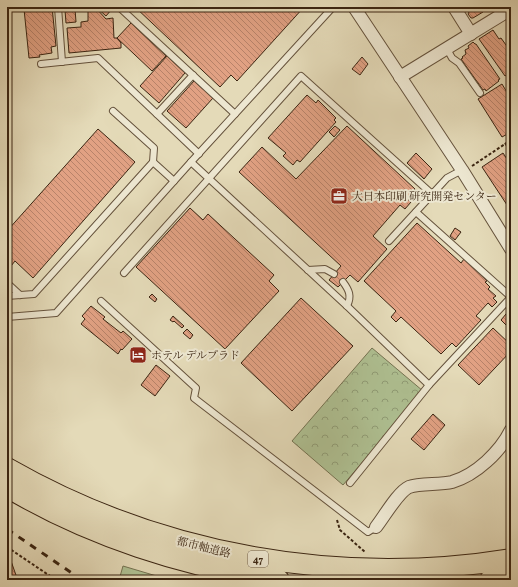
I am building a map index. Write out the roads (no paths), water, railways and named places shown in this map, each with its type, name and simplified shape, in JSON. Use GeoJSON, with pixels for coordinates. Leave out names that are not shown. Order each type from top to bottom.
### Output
{"type":"FeatureCollection","features":[{"type":"Feature","properties":{"kind":"main road","name":"都市軸道路"},"geometry":{"type":"LineString","coordinates":[[11,480],[170,539],[248,558],[336,569],[375,570],[474,566],[511,559]]}},
{"type":"Feature","properties":{"kind":"main road","name":"都市軸道路"},"geometry":{"type":"LineString","coordinates":[[11,480],[62,516],[167,557],[243,575],[279,580]]}},
{"type":"Feature","properties":{"kind":"main road"},"geometry":{"type":"LineString","coordinates":[[490,580],[511,578]]}},
{"type":"Feature","properties":{"kind":"street"},"geometry":{"type":"LineString","coordinates":[[354,7],[462,170],[511,248]]}},
{"type":"Feature","properties":{"kind":"street"},"geometry":{"type":"LineString","coordinates":[[454,7],[471,34]]}},
{"type":"Feature","properties":{"kind":"street"},"geometry":{"type":"LineString","coordinates":[[400,78],[511,9]]}},
{"type":"Feature","properties":{"kind":"street"},"geometry":{"type":"LineString","coordinates":[[376,528],[400,494],[409,487],[452,482],[473,472],[491,457],[511,430]]}},
{"type":"Feature","properties":{"kind":"lane"},"geometry":{"type":"LineString","coordinates":[[58,7],[62,62]]}},
{"type":"Feature","properties":{"kind":"lane"},"geometry":{"type":"LineString","coordinates":[[119,7],[235,114]]}},
{"type":"Feature","properties":{"kind":"lane"},"geometry":{"type":"LineString","coordinates":[[7,317],[56,313],[191,162],[333,7]]}},
{"type":"Feature","properties":{"kind":"lane"},"geometry":{"type":"LineString","coordinates":[[447,49],[452,58],[459,62],[480,93]]}},
{"type":"Feature","properties":{"kind":"lane"},"geometry":{"type":"LineString","coordinates":[[41,64],[98,58],[199,154]]}},
{"type":"Feature","properties":{"kind":"lane"},"geometry":{"type":"LineString","coordinates":[[157,114],[193,75]]}},
{"type":"Feature","properties":{"kind":"lane"},"geometry":{"type":"LineString","coordinates":[[124,273],[301,76],[432,194]]}},
{"type":"Feature","properties":{"kind":"lane"},"geometry":{"type":"LineString","coordinates":[[7,296],[34,294],[153,162],[154,148],[113,111]]}},
{"type":"Feature","properties":{"kind":"lane"},"geometry":{"type":"LineString","coordinates":[[153,162],[174,181]]}},
{"type":"Feature","properties":{"kind":"lane"},"geometry":{"type":"LineString","coordinates":[[191,162],[347,306],[429,385]]}},
{"type":"Feature","properties":{"kind":"lane"},"geometry":{"type":"LineString","coordinates":[[389,241],[447,178],[462,170]]}},
{"type":"Feature","properties":{"kind":"lane"},"geometry":{"type":"LineString","coordinates":[[350,483],[429,385],[511,297],[416,212]]}},
{"type":"Feature","properties":{"kind":"lane"},"geometry":{"type":"LineString","coordinates":[[308,270],[325,270],[334,274]]}},
{"type":"Feature","properties":{"kind":"lane"},"geometry":{"type":"LineString","coordinates":[[343,282],[349,290],[349,301],[347,306]]}},
{"type":"Feature","properties":{"kind":"lane"},"geometry":{"type":"LineString","coordinates":[[7,283],[20,295]]}},
{"type":"Feature","properties":{"kind":"lane"},"geometry":{"type":"LineString","coordinates":[[101,301],[196,388],[194,398],[368,532],[376,528]]}},
{"type":"Feature","properties":{"kind":"railway"},"geometry":{"type":"LineString","coordinates":[[7,529],[82,580]]}},
{"type":"Feature","properties":{"kind":"place","name":"大日本印刷 研究開発センター"},"geometry":{"type":"Point","coordinates":[339,196]}},
{"type":"Feature","properties":{"kind":"place","name":"ホテル デルプラド"},"geometry":{"type":"Point","coordinates":[138,355]}}]}
